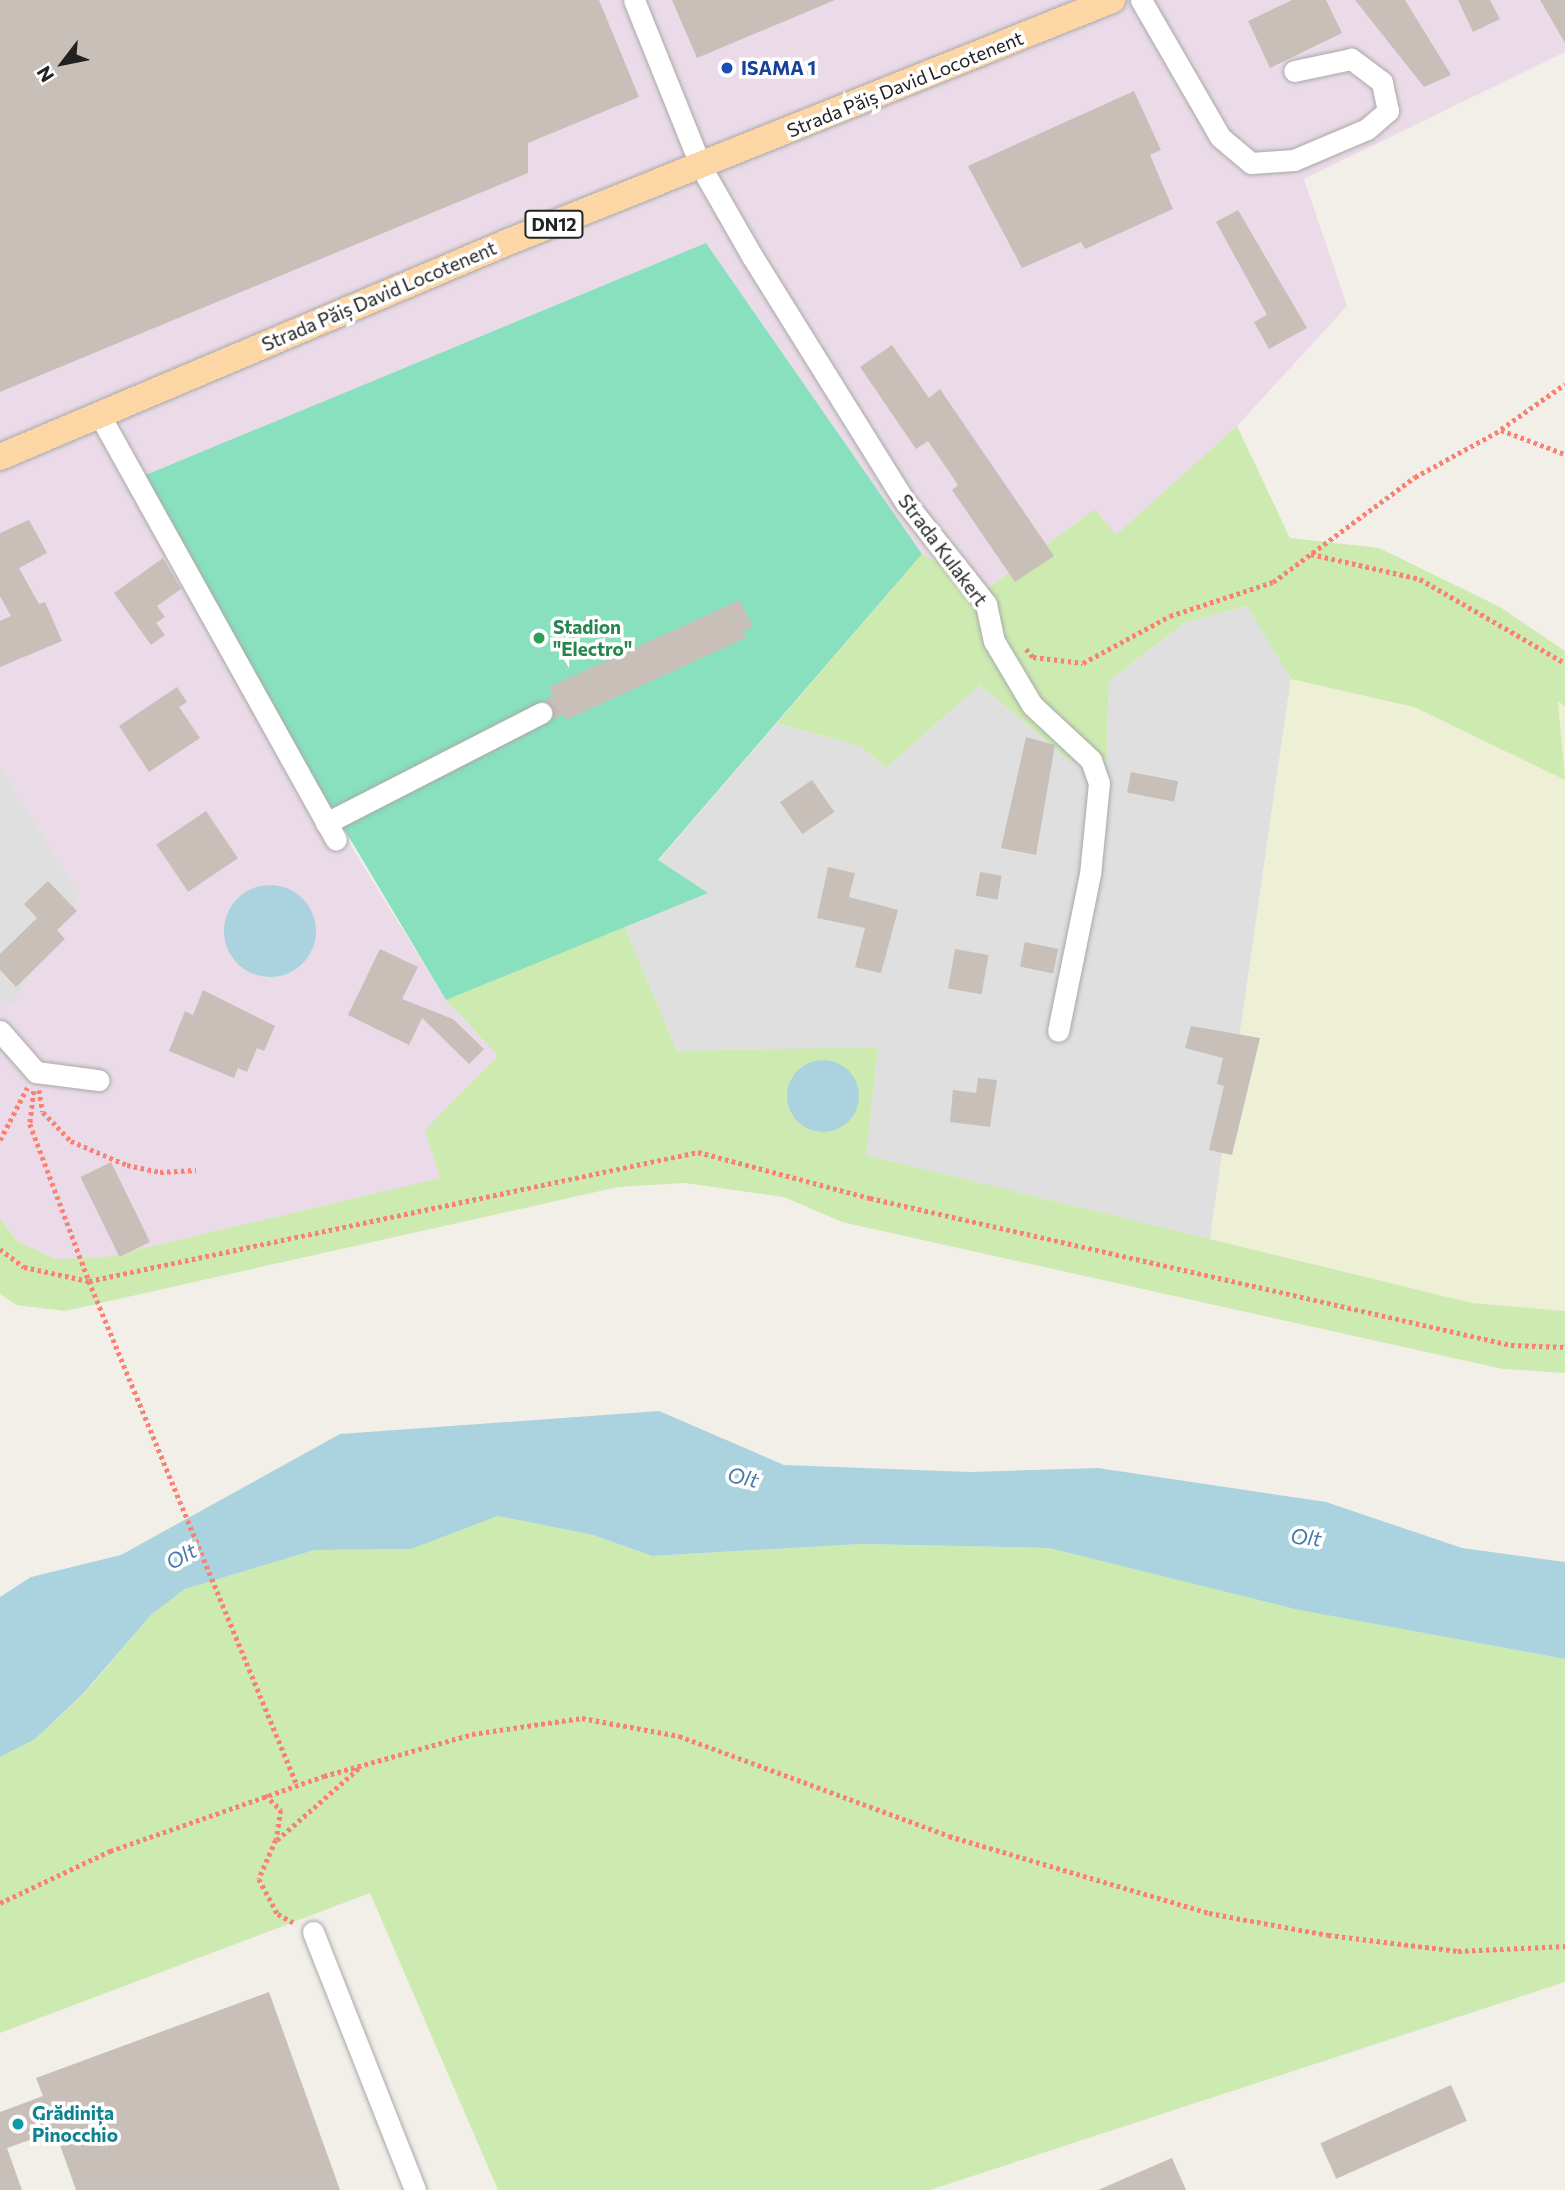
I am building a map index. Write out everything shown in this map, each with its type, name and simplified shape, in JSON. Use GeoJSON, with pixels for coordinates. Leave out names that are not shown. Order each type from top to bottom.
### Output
{"type":"FeatureCollection","features":[{"type":"Feature","properties":{"kind":"main road","name":"Strada Păiș David Locotenent"},"geometry":{"type":"LineString","coordinates":[[0,457],[99,414],[1112,0]]}},
{"type":"Feature","properties":{"kind":"street","name":"Strada Kulakert"},"geometry":{"type":"LineString","coordinates":[[634,0],[701,167],[906,503],[986,604],[994,641],[1032,705],[1091,760],[1099,783],[1090,874],[1058,1031]]}},
{"type":"Feature","properties":{"kind":"street"},"geometry":{"type":"LineString","coordinates":[[1141,0],[1220,137],[1251,163],[1294,160],[1367,130],[1388,111],[1382,82],[1351,59],[1294,71]]}},
{"type":"Feature","properties":{"kind":"street"},"geometry":{"type":"LineString","coordinates":[[99,414],[331,832],[541,713]]}},
{"type":"Feature","properties":{"kind":"street"},"geometry":{"type":"LineString","coordinates":[[0,1031],[36,1072],[98,1080]]}},
{"type":"Feature","properties":{"kind":"street"},"geometry":{"type":"LineString","coordinates":[[313,1932],[415,2190]]}},
{"type":"Feature","properties":{"kind":"path"},"geometry":{"type":"LineString","coordinates":[[1015,639],[1033,657],[1083,663],[1170,615],[1273,582],[1415,477],[1501,430],[1565,384]]}},
{"type":"Feature","properties":{"kind":"path"},"geometry":{"type":"LineString","coordinates":[[1501,430],[1565,454]]}},
{"type":"Feature","properties":{"kind":"path"},"geometry":{"type":"LineString","coordinates":[[1311,554],[1420,579],[1565,663]]}},
{"type":"Feature","properties":{"kind":"path"},"geometry":{"type":"LineString","coordinates":[[0,1140],[36,1072]]}},
{"type":"Feature","properties":{"kind":"path"},"geometry":{"type":"LineString","coordinates":[[36,1072],[43,1112],[71,1141],[127,1165],[160,1172],[196,1170]]}},
{"type":"Feature","properties":{"kind":"path"},"geometry":{"type":"LineString","coordinates":[[36,1072],[30,1124],[89,1281],[297,1785]]}},
{"type":"Feature","properties":{"kind":"path"},"geometry":{"type":"LineString","coordinates":[[0,1249],[24,1267],[89,1281],[698,1152],[870,1198],[1511,1345],[1565,1347]]}},
{"type":"Feature","properties":{"kind":"path"},"geometry":{"type":"LineString","coordinates":[[0,1903],[110,1851],[265,1795],[362,1765],[521,1725],[582,1718],[631,1723],[804,1779],[950,1836],[1209,1913],[1328,1935],[1458,1951],[1565,1946]]}},
{"type":"Feature","properties":{"kind":"path"},"geometry":{"type":"LineString","coordinates":[[276,1840],[362,1765]]}},
{"type":"Feature","properties":{"kind":"path"},"geometry":{"type":"LineString","coordinates":[[265,1795],[281,1810],[276,1840],[259,1879],[278,1914],[313,1932]]}},
{"type":"Feature","properties":{"kind":"shaded area"},"geometry":{"type":"Polygon","coordinates":[[[0,0],[1565,0],[1565,52],[1304,179],[1347,306],[1237,426],[1116,536],[1095,509],[988,588],[922,554],[706,243],[329,810],[446,1000],[499,1056],[426,1130],[441,1178],[106,1257],[56,1259],[17,1241],[0,1218],[0,998],[11,1008],[81,895],[0,766],[0,0]]]}},
{"type":"Feature","properties":{"kind":"shaded area"},"geometry":{"type":"Polygon","coordinates":[[[1248,606],[1291,679],[1210,1239],[865,1155],[878,1048],[677,1051],[624,925],[708,893],[658,861],[777,723],[860,746],[886,768],[980,685],[1069,760],[1106,767],[1109,681],[1184,623],[1248,606]]]}},
{"type":"Feature","properties":{"kind":"shaded area"},"geometry":{"type":"Polygon","coordinates":[[[0,766],[81,895],[11,1008],[0,998],[0,766]]]}},
{"type":"Feature","properties":{"kind":"green space","name":"Stadion \"Electro\""},"geometry":{"type":"Polygon","coordinates":[[[706,243],[922,554],[658,860],[708,893],[446,1000],[136,479],[706,243]]]}},
{"type":"Feature","properties":{"kind":"green space"},"geometry":{"type":"Polygon","coordinates":[[[1237,426],[1290,538],[1379,548],[1500,607],[1565,651],[1565,706],[1558,701],[1565,780],[1414,707],[1291,679],[1247,606],[1184,623],[1109,681],[1106,767],[1069,760],[980,685],[886,768],[860,746],[777,723],[922,554],[988,588],[1095,509],[1116,535],[1237,426]]]}},
{"type":"Feature","properties":{"kind":"green space"},"geometry":{"type":"Polygon","coordinates":[[[1291,679],[1414,707],[1564,780],[1558,699],[1565,706],[1565,1311],[1472,1303],[1210,1239],[1291,679]]]}},
{"type":"Feature","properties":{"kind":"green space"},"geometry":{"type":"Polygon","coordinates":[[[624,925],[677,1051],[878,1047],[866,1155],[1472,1303],[1565,1311],[1565,1373],[1503,1369],[842,1222],[784,1197],[685,1183],[618,1187],[65,1311],[16,1305],[0,1294],[0,1218],[17,1241],[56,1259],[106,1257],[440,1178],[425,1130],[498,1056],[446,1000],[624,925]]]}},
{"type":"Feature","properties":{"kind":"green space"},"geometry":{"type":"Polygon","coordinates":[[[498,1516],[593,1535],[652,1556],[861,1544],[1049,1548],[1300,1610],[1565,1659],[1565,1982],[930,2190],[498,2190],[370,1893],[0,2033],[0,1757],[35,1739],[83,1695],[151,1615],[185,1589],[315,1550],[410,1549],[498,1516]]]}},
{"type":"Feature","properties":{"kind":"water"},"geometry":{"type":"Polygon","coordinates":[[[261,885],[279,885],[296,892],[309,905],[316,922],[316,940],[309,957],[296,970],[279,977],[261,977],[244,970],[231,957],[224,940],[224,922],[231,905],[244,892],[261,885]]]}},
{"type":"Feature","properties":{"kind":"water"},"geometry":{"type":"Polygon","coordinates":[[[830,1060],[849,1070],[857,1082],[857,1110],[849,1122],[837,1130],[816,1132],[797,1122],[789,1110],[787,1089],[797,1070],[809,1062],[830,1060]]]}},
{"type":"Feature","properties":{"kind":"water","name":"Olt"},"geometry":{"type":"Polygon","coordinates":[[[659,1411],[784,1465],[970,1472],[1098,1468],[1326,1502],[1462,1548],[1565,1562],[1565,1659],[1299,1610],[1049,1548],[861,1544],[652,1556],[593,1535],[498,1516],[411,1549],[315,1550],[185,1589],[151,1615],[82,1695],[35,1739],[0,1757],[0,1597],[31,1577],[121,1555],[340,1434],[659,1411]]]}},
{"type":"Feature","properties":{"kind":"building"},"geometry":{"type":"Polygon","coordinates":[[[0,0],[599,0],[639,97],[528,143],[528,173],[0,392],[0,0]]]}},
{"type":"Feature","properties":{"kind":"building"},"geometry":{"type":"Polygon","coordinates":[[[672,0],[835,0],[697,58],[672,0]]]}},
{"type":"Feature","properties":{"kind":"building"},"geometry":{"type":"Polygon","coordinates":[[[1292,0],[1326,0],[1342,33],[1270,68],[1248,21],[1292,0]]]}},
{"type":"Feature","properties":{"kind":"building"},"geometry":{"type":"Polygon","coordinates":[[[1355,0],[1405,0],[1451,75],[1424,87],[1355,0]]]}},
{"type":"Feature","properties":{"kind":"building"},"geometry":{"type":"Polygon","coordinates":[[[1458,0],[1490,0],[1500,19],[1473,32],[1458,0]]]}},
{"type":"Feature","properties":{"kind":"building"},"geometry":{"type":"Polygon","coordinates":[[[1540,0],[1565,0],[1565,43],[1540,0]]]}},
{"type":"Feature","properties":{"kind":"building"},"geometry":{"type":"Polygon","coordinates":[[[1134,91],[1161,150],[1150,155],[1173,209],[1085,249],[1081,242],[1022,268],[968,166],[1134,91]]]}},
{"type":"Feature","properties":{"kind":"building"},"geometry":{"type":"Polygon","coordinates":[[[1238,210],[1307,328],[1269,349],[1254,322],[1267,315],[1216,222],[1238,210]]]}},
{"type":"Feature","properties":{"kind":"building"},"geometry":{"type":"Polygon","coordinates":[[[892,345],[929,398],[940,389],[1054,556],[1015,582],[952,490],[958,485],[928,441],[916,449],[860,367],[892,345]]]}},
{"type":"Feature","properties":{"kind":"building"},"geometry":{"type":"Polygon","coordinates":[[[29,520],[47,553],[19,568],[39,604],[45,602],[62,641],[0,667],[0,621],[11,616],[0,596],[0,533],[29,520]]]}},
{"type":"Feature","properties":{"kind":"building"},"geometry":{"type":"Polygon","coordinates":[[[163,558],[181,589],[157,606],[165,617],[156,623],[165,635],[151,645],[114,593],[163,558]]]}},
{"type":"Feature","properties":{"kind":"building"},"geometry":{"type":"Polygon","coordinates":[[[740,600],[753,627],[743,631],[746,638],[566,720],[564,714],[554,719],[545,699],[553,695],[549,687],[740,600]]]}},
{"type":"Feature","properties":{"kind":"building"},"geometry":{"type":"Polygon","coordinates":[[[177,687],[187,702],[179,707],[200,738],[149,772],[119,726],[177,687]]]}},
{"type":"Feature","properties":{"kind":"building"},"geometry":{"type":"Polygon","coordinates":[[[1026,737],[1055,745],[1036,855],[1001,848],[1026,737]]]}},
{"type":"Feature","properties":{"kind":"building"},"geometry":{"type":"Polygon","coordinates":[[[1131,772],[1178,781],[1174,802],[1127,793],[1131,772]]]}},
{"type":"Feature","properties":{"kind":"building"},"geometry":{"type":"Polygon","coordinates":[[[812,780],[834,812],[802,834],[780,802],[812,780]]]}},
{"type":"Feature","properties":{"kind":"building"},"geometry":{"type":"Polygon","coordinates":[[[206,811],[238,858],[188,892],[156,845],[206,811]]]}},
{"type":"Feature","properties":{"kind":"building"},"geometry":{"type":"Polygon","coordinates":[[[828,867],[855,873],[849,897],[898,910],[881,973],[855,967],[865,928],[817,918],[828,867]]]}},
{"type":"Feature","properties":{"kind":"building"},"geometry":{"type":"Polygon","coordinates":[[[980,872],[1002,876],[997,899],[976,896],[980,872]]]}},
{"type":"Feature","properties":{"kind":"building"},"geometry":{"type":"Polygon","coordinates":[[[48,881],[77,911],[57,930],[65,939],[16,987],[0,970],[0,954],[37,918],[24,904],[48,881]]]}},
{"type":"Feature","properties":{"kind":"building"},"geometry":{"type":"Polygon","coordinates":[[[1025,942],[1058,949],[1053,974],[1020,966],[1025,942]]]}},
{"type":"Feature","properties":{"kind":"building"},"geometry":{"type":"Polygon","coordinates":[[[380,949],[418,967],[402,999],[453,1019],[484,1049],[469,1064],[422,1018],[409,1045],[348,1015],[380,949]]]}},
{"type":"Feature","properties":{"kind":"building"},"geometry":{"type":"Polygon","coordinates":[[[955,949],[988,955],[982,994],[948,988],[955,949]]]}},
{"type":"Feature","properties":{"kind":"building"},"geometry":{"type":"Polygon","coordinates":[[[203,990],[275,1026],[264,1051],[257,1048],[247,1072],[238,1068],[234,1078],[169,1051],[185,1011],[193,1015],[203,990]]]}},
{"type":"Feature","properties":{"kind":"building"},"geometry":{"type":"Polygon","coordinates":[[[1191,1026],[1260,1038],[1232,1155],[1209,1150],[1224,1086],[1217,1084],[1223,1058],[1185,1048],[1191,1026]]]}},
{"type":"Feature","properties":{"kind":"building"},"geometry":{"type":"Polygon","coordinates":[[[978,1078],[997,1080],[990,1127],[950,1122],[953,1090],[976,1093],[978,1078]]]}},
{"type":"Feature","properties":{"kind":"building"},"geometry":{"type":"Polygon","coordinates":[[[111,1162],[150,1242],[119,1257],[80,1177],[111,1162]]]}},
{"type":"Feature","properties":{"kind":"building"},"geometry":{"type":"Polygon","coordinates":[[[269,1992],[340,2190],[76,2190],[55,2131],[7,2148],[22,2190],[0,2190],[0,2112],[43,2096],[36,2078],[269,1992]]]}},
{"type":"Feature","properties":{"kind":"building"},"geometry":{"type":"Polygon","coordinates":[[[1451,2085],[1467,2121],[1336,2179],[1320,2143],[1451,2085]]]}},
{"type":"Feature","properties":{"kind":"building"},"geometry":{"type":"Polygon","coordinates":[[[1172,2158],[1186,2190],[1098,2190],[1172,2158]]]}},
{"type":"Feature","properties":{"kind":"place","name":"ISAMA 1"},"geometry":{"type":"Point","coordinates":[727,68]}},
{"type":"Feature","properties":{"kind":"place","name":"Stadion \"Electro\""},"geometry":{"type":"Point","coordinates":[539,638]}},
{"type":"Feature","properties":{"kind":"place","name":"Grădinița Pinocchio"},"geometry":{"type":"Point","coordinates":[18,2124]}}]}
